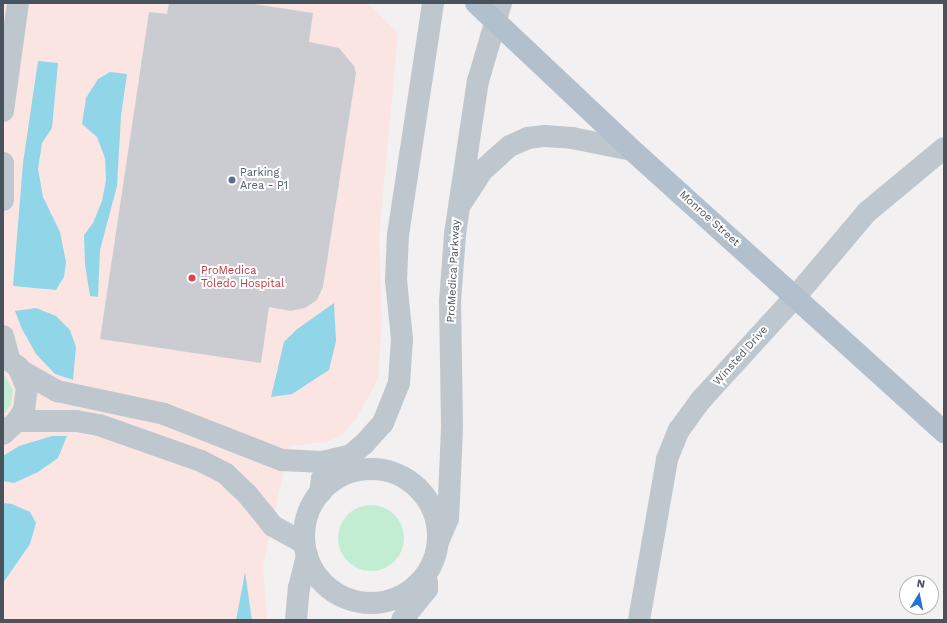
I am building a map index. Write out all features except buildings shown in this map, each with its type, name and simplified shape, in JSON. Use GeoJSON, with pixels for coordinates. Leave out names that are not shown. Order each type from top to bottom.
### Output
{"type":"FeatureCollection","features":[{"type":"Feature","properties":{"kind":"main road","name":"Monroe Street"},"geometry":{"type":"LineString","coordinates":[[476,3],[498,12],[632,150],[796,296],[944,432]]}},
{"type":"Feature","properties":{"kind":"street"},"geometry":{"type":"LineString","coordinates":[[3,111],[18,3]]}},
{"type":"Feature","properties":{"kind":"street"},"geometry":{"type":"LineString","coordinates":[[320,493],[322,479],[352,455],[383,424],[395,398],[399,383],[402,347],[396,280],[398,235],[433,3]]}},
{"type":"Feature","properties":{"kind":"street","name":"ProMedica Parkway"},"geometry":{"type":"LineString","coordinates":[[438,542],[448,519],[452,426],[450,301],[458,208],[478,81],[498,12]]}},
{"type":"Feature","properties":{"kind":"street"},"geometry":{"type":"LineString","coordinates":[[458,208],[483,170],[510,146],[528,138],[546,136],[572,138],[632,150]]}},
{"type":"Feature","properties":{"kind":"street","name":"Winsted Drive"},"geometry":{"type":"LineString","coordinates":[[639,620],[667,459],[679,430],[700,401],[796,296],[867,212],[944,148]]}},
{"type":"Feature","properties":{"kind":"street"},"geometry":{"type":"LineString","coordinates":[[3,162],[3,200]]}},
{"type":"Feature","properties":{"kind":"street"},"geometry":{"type":"LineString","coordinates":[[3,336],[11,362],[27,388],[27,398],[8,428]]}},
{"type":"Feature","properties":{"kind":"street"},"geometry":{"type":"LineString","coordinates":[[11,362],[57,392],[164,414],[282,460],[322,462],[352,455]]}},
{"type":"Feature","properties":{"kind":"street"},"geometry":{"type":"LineString","coordinates":[[8,428],[86,423],[201,461],[226,474],[247,494],[273,526],[305,549],[318,578],[327,587],[349,600],[381,602],[399,597],[410,590],[428,572]]}},
{"type":"Feature","properties":{"kind":"street"},"geometry":{"type":"LineString","coordinates":[[296,620],[305,549],[307,516],[320,493],[329,484],[352,472],[378,470],[397,475],[414,484],[430,504],[435,516],[438,542],[428,572],[427,589],[402,620]]}},
{"type":"Feature","properties":{"kind":"shaded area","name":"ProMedica Toledo Hospital"},"geometry":{"type":"Polygon","coordinates":[[[3,3],[367,3],[398,33],[379,236],[382,320],[378,379],[356,419],[343,434],[326,442],[289,446],[263,567],[267,620],[3,620],[3,3]]]}},
{"type":"Feature","properties":{"kind":"green space"},"geometry":{"type":"Polygon","coordinates":[[[3,373],[13,390],[11,405],[3,414],[3,373]]]}},
{"type":"Feature","properties":{"kind":"green space"},"geometry":{"type":"Polygon","coordinates":[[[371,505],[384,508],[394,515],[401,525],[404,538],[401,551],[394,561],[384,568],[371,571],[358,568],[348,561],[341,551],[338,538],[341,525],[348,515],[358,508],[371,505]]]}},
{"type":"Feature","properties":{"kind":"water"},"geometry":{"type":"Polygon","coordinates":[[[38,61],[58,63],[52,128],[42,143],[38,169],[43,197],[60,232],[66,262],[64,277],[56,290],[13,286],[23,163],[38,61]]]}},
{"type":"Feature","properties":{"kind":"water"},"geometry":{"type":"Polygon","coordinates":[[[110,72],[127,74],[121,116],[117,186],[100,250],[98,297],[90,296],[85,264],[84,235],[93,223],[102,201],[106,180],[105,158],[97,137],[82,124],[86,98],[98,79],[110,72]]]}},
{"type":"Feature","properties":{"kind":"water"},"geometry":{"type":"Polygon","coordinates":[[[334,303],[336,341],[329,370],[292,394],[271,397],[284,342],[296,330],[334,303]]]}},
{"type":"Feature","properties":{"kind":"water"},"geometry":{"type":"Polygon","coordinates":[[[36,308],[56,316],[70,330],[76,347],[73,380],[55,374],[36,354],[22,329],[15,311],[36,308]]]}},
{"type":"Feature","properties":{"kind":"water"},"geometry":{"type":"Polygon","coordinates":[[[52,436],[67,436],[58,458],[38,472],[14,483],[3,481],[3,456],[19,446],[52,436]]]}},
{"type":"Feature","properties":{"kind":"water"},"geometry":{"type":"Polygon","coordinates":[[[3,503],[12,504],[30,512],[36,523],[30,544],[3,583],[3,503]]]}},
{"type":"Feature","properties":{"kind":"water"},"geometry":{"type":"Polygon","coordinates":[[[245,572],[252,620],[236,620],[242,589],[245,572]]]}},
{"type":"Feature","properties":{"kind":"place","name":"Parking Area - P1"},"geometry":{"type":"Point","coordinates":[232,180]}},
{"type":"Feature","properties":{"kind":"place","name":"ProMedica Toledo Hospital"},"geometry":{"type":"Point","coordinates":[192,278]}}]}
